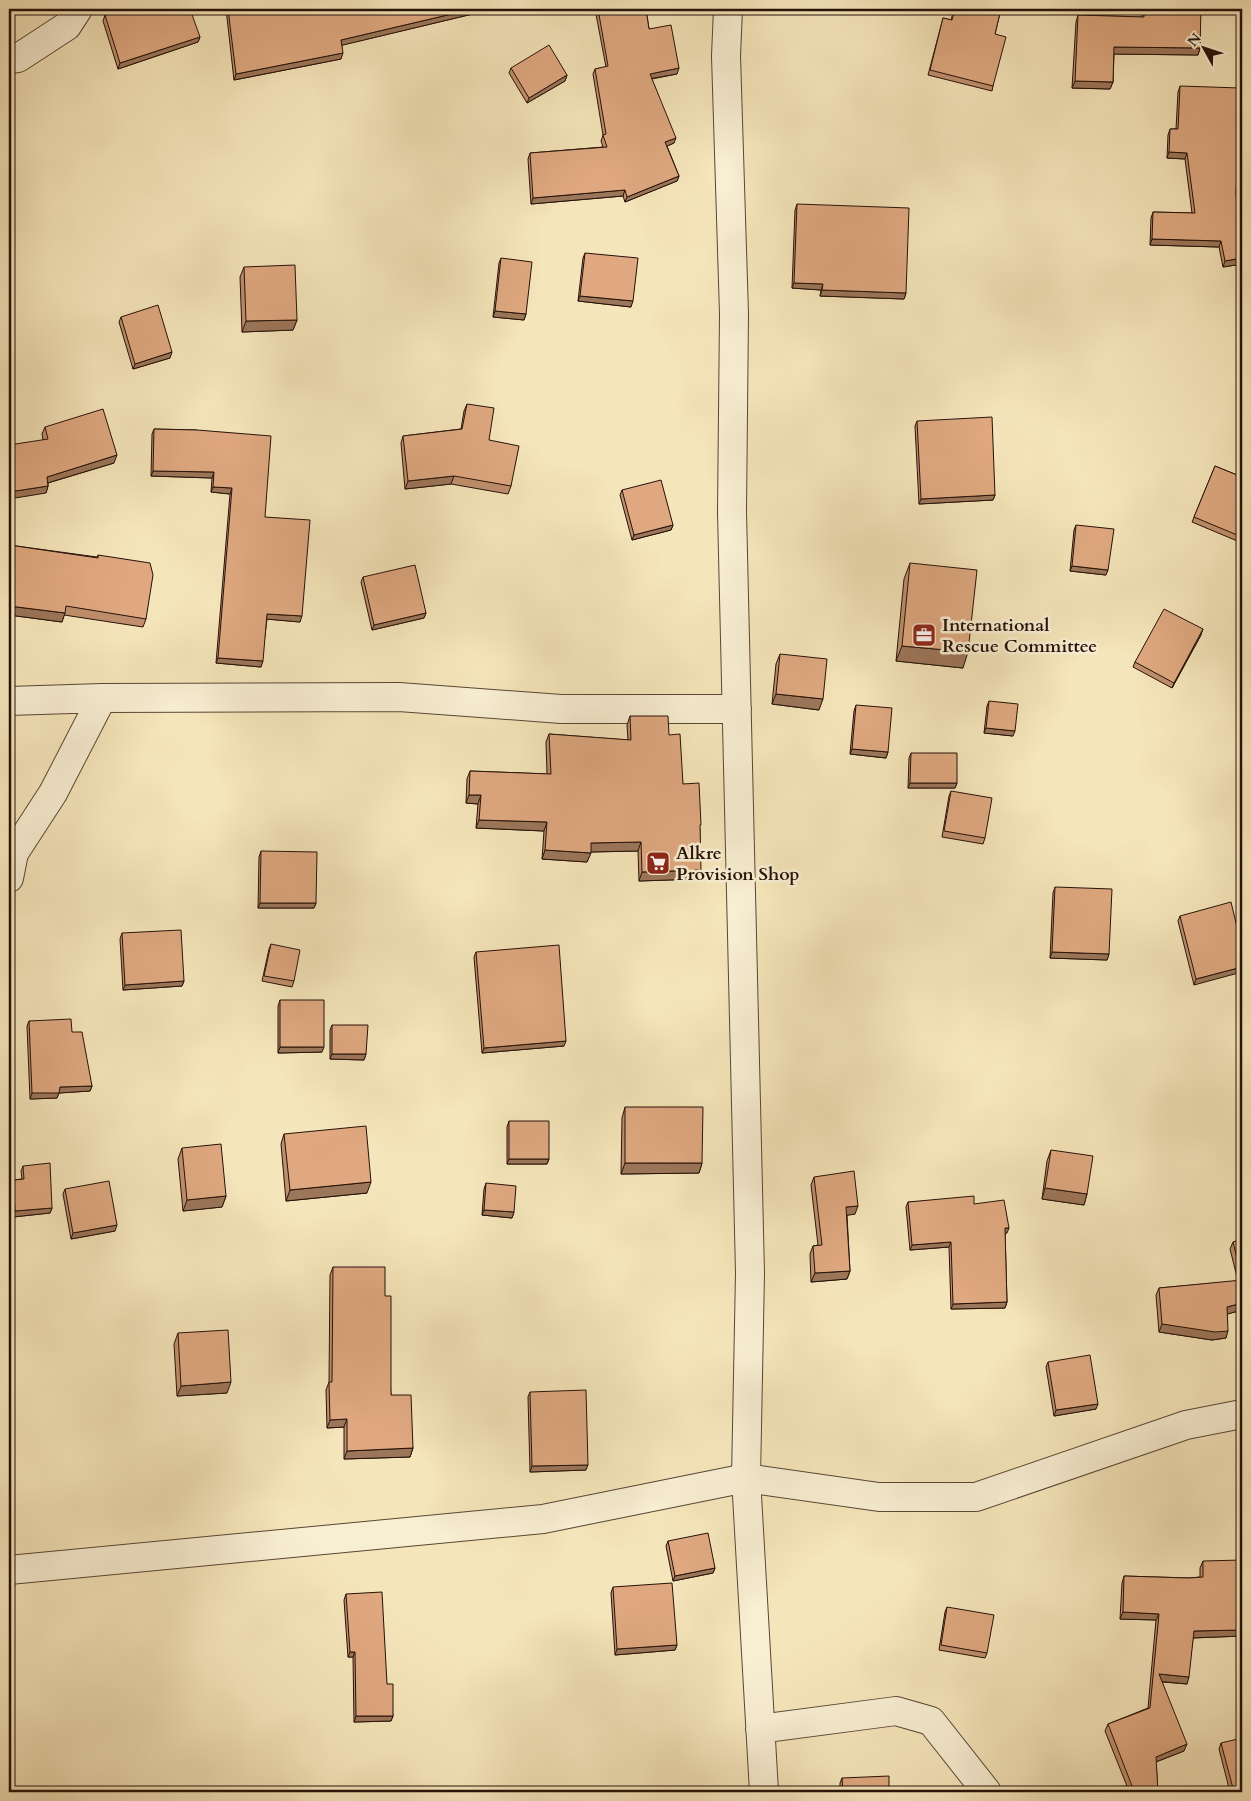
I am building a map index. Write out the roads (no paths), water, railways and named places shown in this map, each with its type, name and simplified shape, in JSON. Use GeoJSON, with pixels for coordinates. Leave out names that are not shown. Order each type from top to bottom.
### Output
{"type":"FeatureCollection","features":[{"type":"Feature","properties":{"kind":"street"},"geometry":{"type":"LineString","coordinates":[[9,59],[18,58],[67,26],[78,9]]}},
{"type":"Feature","properties":{"kind":"street"},"geometry":{"type":"LineString","coordinates":[[728,9],[726,56],[734,314],[732,512],[750,1273],[746,1478],[764,1792]]}},
{"type":"Feature","properties":{"kind":"street"},"geometry":{"type":"LineString","coordinates":[[9,701],[102,698],[399,697],[561,709],[737,708]]}},
{"type":"Feature","properties":{"kind":"street"},"geometry":{"type":"LineString","coordinates":[[9,878],[14,853],[53,793],[102,698]]}},
{"type":"Feature","properties":{"kind":"street"},"geometry":{"type":"LineString","coordinates":[[9,1570],[544,1519],[746,1478],[878,1497],[976,1497],[1186,1425],[1242,1414]]}},
{"type":"Feature","properties":{"kind":"street"},"geometry":{"type":"LineString","coordinates":[[760,1728],[896,1711],[931,1721],[987,1792]]}},
{"type":"Feature","properties":{"kind":"place","name":"International Rescue Committee"},"geometry":{"type":"Point","coordinates":[924,635]}},
{"type":"Feature","properties":{"kind":"place","name":"Alkre Provision Shop"},"geometry":{"type":"Point","coordinates":[658,863]}}]}
